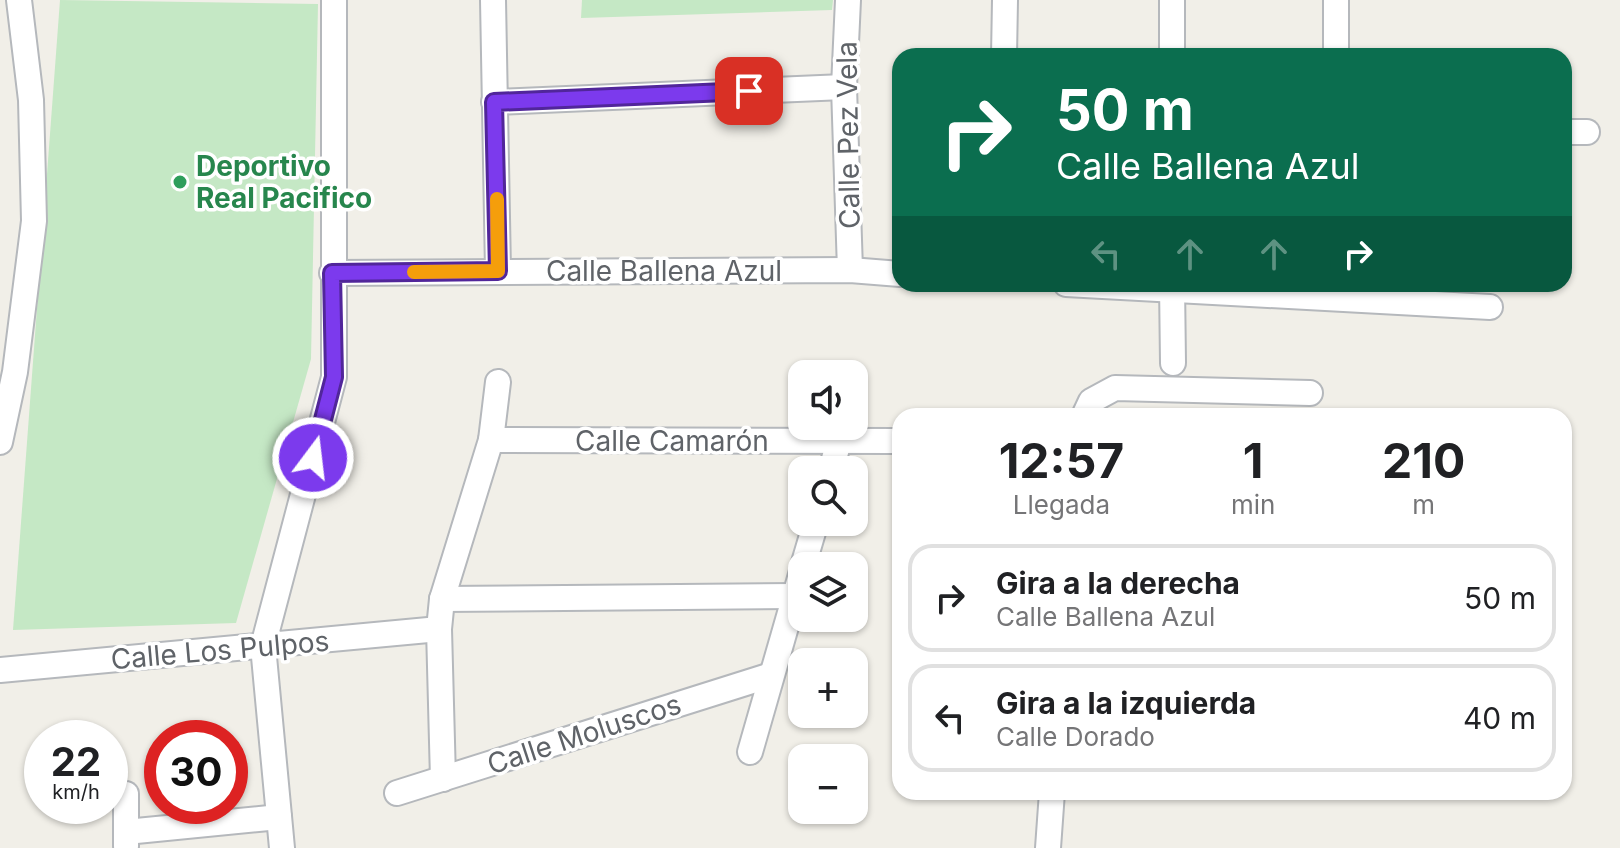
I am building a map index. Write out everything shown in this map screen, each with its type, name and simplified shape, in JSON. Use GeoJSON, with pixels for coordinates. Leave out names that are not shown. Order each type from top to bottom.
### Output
{"type":"FeatureCollection","features":[{"type":"Feature","properties":{"kind":"street"},"geometry":{"type":"LineString","coordinates":[[0,442],[15,372],[34,221],[31,100],[19,0]]}},
{"type":"Feature","properties":{"kind":"street"},"geometry":{"type":"LineString","coordinates":[[282,848],[263,646],[334,377],[334,0]]}},
{"type":"Feature","properties":{"kind":"street"},"geometry":{"type":"LineString","coordinates":[[493,0],[498,271]]}},
{"type":"Feature","properties":{"kind":"street","name":"Calle Pez Vela"},"geometry":{"type":"LineString","coordinates":[[848,0],[844,87],[850,270]]}},
{"type":"Feature","properties":{"kind":"street"},"geometry":{"type":"LineString","coordinates":[[1004,48],[1005,0]]}},
{"type":"Feature","properties":{"kind":"street"},"geometry":{"type":"LineString","coordinates":[[1172,0],[1172,48]]}},
{"type":"Feature","properties":{"kind":"street"},"geometry":{"type":"LineString","coordinates":[[1336,0],[1336,48]]}},
{"type":"Feature","properties":{"kind":"street"},"geometry":{"type":"LineString","coordinates":[[494,102],[844,87]]}},
{"type":"Feature","properties":{"kind":"street","name":"Calle Ballena Azul"},"geometry":{"type":"LineString","coordinates":[[332,273],[850,270],[892,273]]}},
{"type":"Feature","properties":{"kind":"street"},"geometry":{"type":"LineString","coordinates":[[1172,292],[1173,363]]}},
{"type":"Feature","properties":{"kind":"street"},"geometry":{"type":"LineString","coordinates":[[1353,292],[1490,307]]}},
{"type":"Feature","properties":{"kind":"street"},"geometry":{"type":"LineString","coordinates":[[443,779],[439,629],[442,599],[491,440],[498,382]]}},
{"type":"Feature","properties":{"kind":"street"},"geometry":{"type":"LineString","coordinates":[[1088,408],[1091,401],[1115,388],[1310,393]]}},
{"type":"Feature","properties":{"kind":"street","name":"Calle Camarón"},"geometry":{"type":"LineString","coordinates":[[491,440],[892,441]]}},
{"type":"Feature","properties":{"kind":"street"},"geometry":{"type":"LineString","coordinates":[[835,456],[839,441]]}},
{"type":"Feature","properties":{"kind":"street"},"geometry":{"type":"LineString","coordinates":[[442,599],[788,596]]}},
{"type":"Feature","properties":{"kind":"street"},"geometry":{"type":"LineString","coordinates":[[750,752],[788,619]]}},
{"type":"Feature","properties":{"kind":"street","name":"Calle Los Pulpos"},"geometry":{"type":"LineString","coordinates":[[0,670],[439,629]]}},
{"type":"Feature","properties":{"kind":"street","name":"Calle Moluscos"},"geometry":{"type":"LineString","coordinates":[[397,793],[771,675]]}},
{"type":"Feature","properties":{"kind":"street"},"geometry":{"type":"LineString","coordinates":[[1048,848],[1051,800]]}},
{"type":"Feature","properties":{"kind":"street"},"geometry":{"type":"LineString","coordinates":[[126,840],[279,817]]}},
{"type":"Feature","properties":{"kind":"green space","name":"Deportivo Real Pacifico"},"geometry":{"type":"Polygon","coordinates":[[[60,0],[318,4],[311,359],[236,623],[13,630],[60,0]]]}},
{"type":"Feature","properties":{"kind":"green space"},"geometry":{"type":"Polygon","coordinates":[[[582,0],[833,0],[832,10],[581,18],[582,0]]]}},
{"type":"Feature","properties":{"kind":"slow traffic"},"geometry":{"type":"LineString","coordinates":[[414,272],[498,271],[497,199]]}},
{"type":"Feature","properties":{"kind":"place","name":"Deportivo Real Pacifico"},"geometry":{"type":"Point","coordinates":[180,182]}},
{"type":"Feature","properties":{"kind":"route"},"geometry":{"type":"LineString","coordinates":[[313,458],[334,377],[332,273],[498,271],[494,102],[749,91]]}}]}
